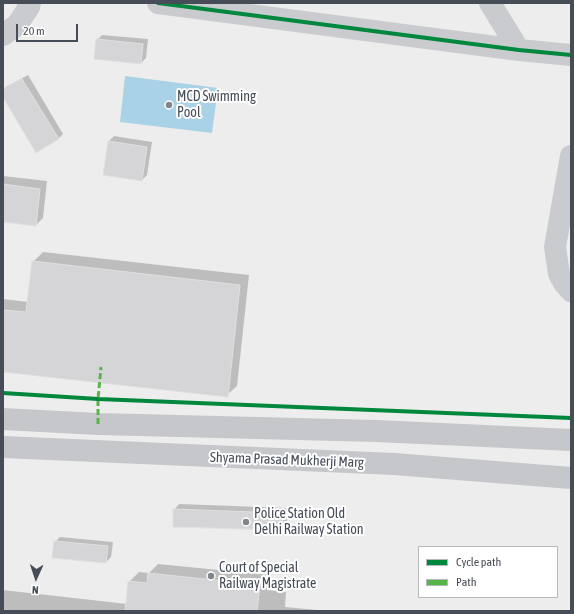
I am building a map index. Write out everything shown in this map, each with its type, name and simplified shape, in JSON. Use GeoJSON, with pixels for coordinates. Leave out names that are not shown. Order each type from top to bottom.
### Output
{"type":"FeatureCollection","features":[{"type":"Feature","properties":{"kind":"main road"},"geometry":{"type":"LineString","coordinates":[[3,419],[98,424],[376,431],[571,440]]}},
{"type":"Feature","properties":{"kind":"main road","name":"Shyama Prasad Mukherji Marg"},"geometry":{"type":"LineString","coordinates":[[3,448],[394,464],[571,478]]}},
{"type":"Feature","properties":{"kind":"street"},"geometry":{"type":"LineString","coordinates":[[3,35],[17,24],[29,7],[30,3]]}},
{"type":"Feature","properties":{"kind":"street"},"geometry":{"type":"LineString","coordinates":[[158,3],[519,50],[571,55]]}},
{"type":"Feature","properties":{"kind":"street"},"geometry":{"type":"LineString","coordinates":[[490,3],[519,50]]}},
{"type":"Feature","properties":{"kind":"street"},"geometry":{"type":"LineString","coordinates":[[571,156],[555,247],[559,274],[571,291]]}},
{"type":"Feature","properties":{"kind":"water","name":"MCD Swimming Pool"},"geometry":{"type":"Polygon","coordinates":[[[125,76],[218,88],[212,133],[120,122],[125,76]]]}},
{"type":"Feature","properties":{"kind":"building"},"geometry":{"type":"Polygon","coordinates":[[[96,39],[143,44],[141,64],[94,59],[96,39]]]}},
{"type":"Feature","properties":{"kind":"building"},"geometry":{"type":"Polygon","coordinates":[[[22,79],[59,139],[36,153],[3,97],[3,90],[22,79]]]}},
{"type":"Feature","properties":{"kind":"building"},"geometry":{"type":"Polygon","coordinates":[[[108,141],[147,147],[142,181],[103,175],[108,141]]]}},
{"type":"Feature","properties":{"kind":"building"},"geometry":{"type":"Polygon","coordinates":[[[3,184],[40,189],[36,226],[3,222],[3,184]]]}},
{"type":"Feature","properties":{"kind":"building"},"geometry":{"type":"Polygon","coordinates":[[[32,261],[240,285],[228,397],[3,372],[3,310],[26,312],[32,261]]]}},
{"type":"Feature","properties":{"kind":"building"},"geometry":{"type":"Polygon","coordinates":[[[173,509],[283,513],[282,530],[173,527],[173,509]]]}},
{"type":"Feature","properties":{"kind":"building"},"geometry":{"type":"Polygon","coordinates":[[[54,541],[108,546],[106,563],[52,558],[54,541]]]}},
{"type":"Feature","properties":{"kind":"building"},"geometry":{"type":"Polygon","coordinates":[[[148,573],[260,585],[257,611],[125,611],[128,581],[147,583],[148,573]]]}},
{"type":"Feature","properties":{"kind":"marked path"},"geometry":{"type":"LineString","coordinates":[[98,424],[98,399],[101,367]]}},
{"type":"Feature","properties":{"kind":"cycle path"},"geometry":{"type":"LineString","coordinates":[[158,3],[519,50],[571,55]]}},
{"type":"Feature","properties":{"kind":"cycle path"},"geometry":{"type":"LineString","coordinates":[[3,393],[98,399],[571,418]]}},
{"type":"Feature","properties":{"kind":"place","name":"MCD Swimming Pool"},"geometry":{"type":"Point","coordinates":[169,105]}},
{"type":"Feature","properties":{"kind":"place","name":"Police Station Old Delhi Railway Station"},"geometry":{"type":"Point","coordinates":[246,522]}},
{"type":"Feature","properties":{"kind":"place","name":"Court of Special Railway Magistrate"},"geometry":{"type":"Point","coordinates":[211,576]}}]}
